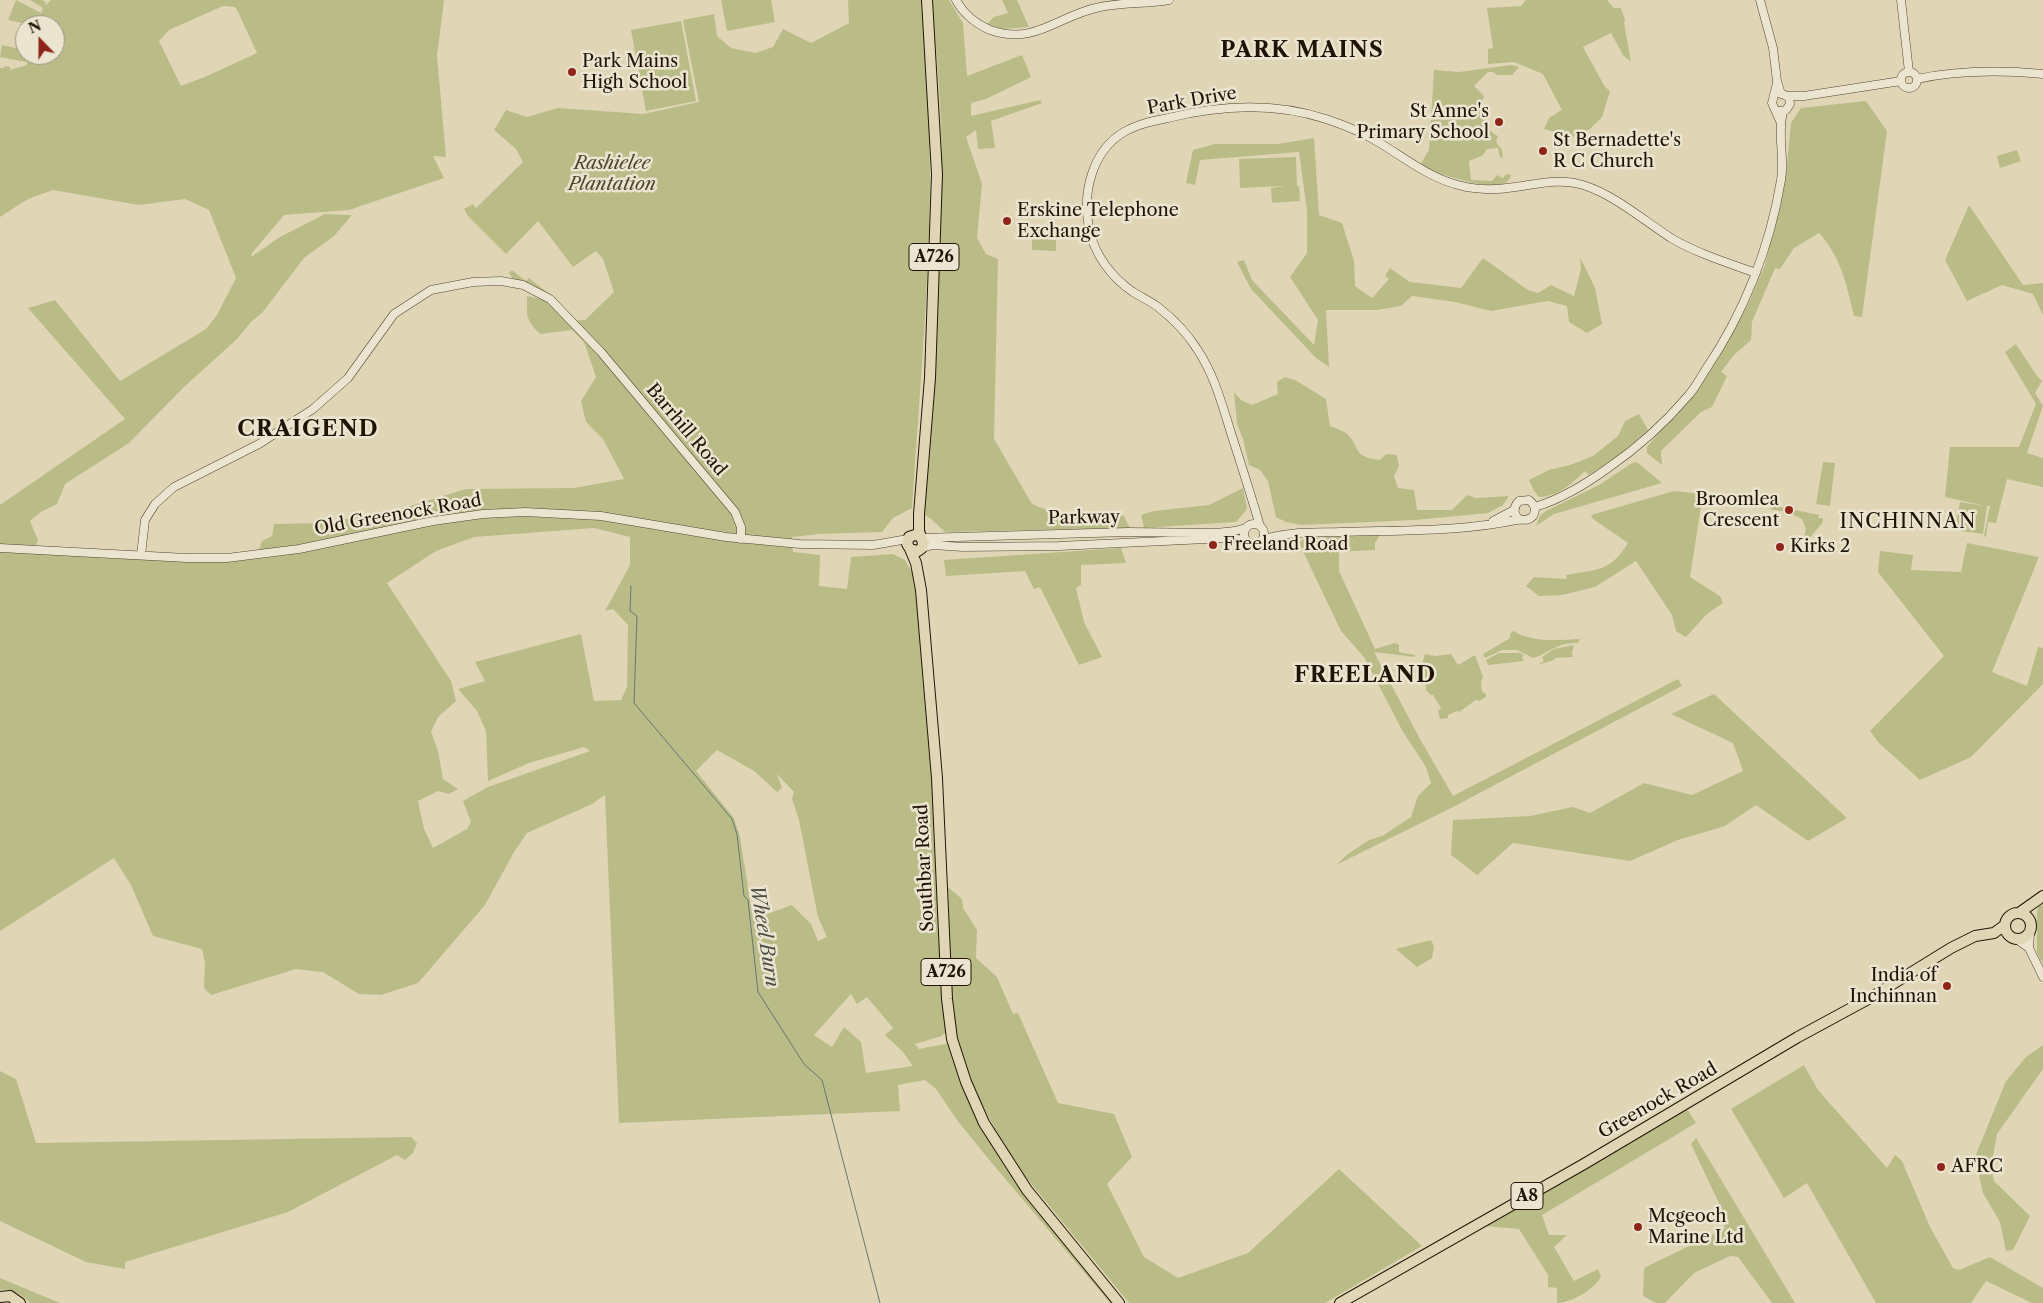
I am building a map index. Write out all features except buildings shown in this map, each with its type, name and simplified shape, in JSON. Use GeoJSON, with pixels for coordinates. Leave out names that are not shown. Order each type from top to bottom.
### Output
{"type":"FeatureCollection","features":[{"type":"Feature","properties":{"kind":"main road","name":"A726"},"geometry":{"type":"LineString","coordinates":[[915,543],[930,378],[937,174],[927,0]]}},
{"type":"Feature","properties":{"kind":"main road","name":"Southbar Road"},"geometry":{"type":"LineString","coordinates":[[915,543],[921,590],[937,778],[947,999],[952,1039],[966,1082],[984,1123],[1027,1190],[1119,1303]]}},
{"type":"Feature","properties":{"kind":"main road","name":"A8"},"geometry":{"type":"LineString","coordinates":[[2004,925],[2010,916],[2034,904],[2043,896]]}},
{"type":"Feature","properties":{"kind":"main road"},"geometry":{"type":"LineString","coordinates":[[2004,925],[2006,933],[2014,938],[2025,938],[2030,933],[2030,920],[2034,904]]}},
{"type":"Feature","properties":{"kind":"main road"},"geometry":{"type":"LineString","coordinates":[[2019,913],[2030,920]]}},
{"type":"Feature","properties":{"kind":"main road","name":"Greenock Road"},"geometry":{"type":"LineString","coordinates":[[1994,933],[2004,925]]}},
{"type":"Feature","properties":{"kind":"main road","name":"Greenock Road"},"geometry":{"type":"LineString","coordinates":[[1340,1303],[1584,1164],[1798,1037],[1870,998],[1951,948],[1975,936],[1994,933],[2014,938]]}},
{"type":"Feature","properties":{"kind":"main road"},"geometry":{"type":"LineString","coordinates":[[0,1296],[10,1296],[20,1303]]}},
{"type":"Feature","properties":{"kind":"street"},"geometry":{"type":"LineString","coordinates":[[956,0],[970,18],[984,27],[1002,34],[1018,35],[1036,32],[1099,7],[1169,0]]}},
{"type":"Feature","properties":{"kind":"street"},"geometry":{"type":"LineString","coordinates":[[1760,0],[1774,48],[1777,81],[1788,108],[1780,111]]}},
{"type":"Feature","properties":{"kind":"street"},"geometry":{"type":"LineString","coordinates":[[1901,0],[1909,72]]}},
{"type":"Feature","properties":{"kind":"street"},"geometry":{"type":"LineString","coordinates":[[1917,79],[1948,73],[2008,71],[2043,74]]}},
{"type":"Feature","properties":{"kind":"street"},"geometry":{"type":"LineString","coordinates":[[1909,72],[1915,75],[1917,79],[1914,86],[1910,88],[1905,87],[1901,81],[1903,74],[1909,72]]}},
{"type":"Feature","properties":{"kind":"street"},"geometry":{"type":"LineString","coordinates":[[1535,507],[1551,502],[1596,477],[1635,450],[1688,396],[1725,341],[1756,273],[1770,227],[1781,178],[1780,111],[1772,103],[1783,97],[1804,96],[1901,81]]}},
{"type":"Feature","properties":{"kind":"street","name":"Park Drive"},"geometry":{"type":"LineString","coordinates":[[1261,527],[1216,389],[1196,348],[1189,338],[1158,308],[1119,281],[1095,247],[1088,221],[1087,196],[1095,167],[1108,146],[1124,132],[1137,126],[1182,114],[1217,108],[1279,109],[1323,118],[1379,142],[1430,176],[1459,185],[1486,189],[1512,188],[1545,182],[1580,184],[1614,201],[1674,240],[1756,273]]}},
{"type":"Feature","properties":{"kind":"street","name":"Barrhill Road"},"geometry":{"type":"LineString","coordinates":[[141,555],[145,520],[155,504],[174,487],[259,444],[313,409],[348,378],[394,314],[431,290],[473,282],[501,281],[523,286],[550,300],[595,345],[734,512],[741,527],[741,539]]}},
{"type":"Feature","properties":{"kind":"street"},"geometry":{"type":"LineString","coordinates":[[1254,504],[1244,532],[1246,540],[1254,544],[1262,540],[1288,534],[1480,526],[1519,519],[1530,519],[1534,514],[1535,507],[1529,500],[1522,499],[1516,503],[1514,510],[1480,526]]}},
{"type":"Feature","properties":{"kind":"street"},"geometry":{"type":"LineString","coordinates":[[1514,510],[1519,519]]}},
{"type":"Feature","properties":{"kind":"street","name":"Old Greenock Road"},"geometry":{"type":"LineString","coordinates":[[0,548],[212,558],[269,554],[433,520],[483,514],[525,512],[621,519],[741,539],[834,545],[915,543]]}},
{"type":"Feature","properties":{"kind":"street"},"geometry":{"type":"LineString","coordinates":[[1246,527],[1253,524],[1288,534]]}},
{"type":"Feature","properties":{"kind":"street","name":"Parkway"},"geometry":{"type":"LineString","coordinates":[[915,543],[1128,532],[1222,533],[1246,527]]}},
{"type":"Feature","properties":{"kind":"street"},"geometry":{"type":"LineString","coordinates":[[1261,527],[1264,534],[1262,540]]}},
{"type":"Feature","properties":{"kind":"street","name":"Parkway"},"geometry":{"type":"LineString","coordinates":[[915,543],[973,547],[1139,543],[1227,538],[1246,540]]}},
{"type":"Feature","properties":{"kind":"street"},"geometry":{"type":"LineString","coordinates":[[2030,933],[2029,948],[2043,977]]}},
{"type":"Feature","properties":{"kind":"street"},"geometry":{"type":"LineString","coordinates":[[2014,938],[2029,948]]}},
{"type":"Feature","properties":{"kind":"green space","name":"Rashielee Plantation"},"geometry":{"type":"Polygon","coordinates":[[[16,0],[41,13],[43,8],[30,0],[42,0],[46,2],[45,6],[51,0],[444,0],[437,56],[446,157],[433,156],[444,178],[349,210],[284,215],[252,253],[251,257],[280,237],[325,214],[352,215],[334,236],[304,258],[262,313],[251,322],[237,339],[183,388],[129,443],[65,484],[57,504],[41,512],[30,521],[38,540],[34,552],[164,558],[258,553],[262,541],[272,536],[274,524],[324,523],[397,510],[466,489],[574,488],[624,479],[603,439],[586,422],[581,401],[596,377],[584,342],[572,330],[540,334],[529,321],[527,313],[527,296],[547,300],[568,321],[585,320],[614,292],[603,259],[596,251],[573,267],[538,221],[506,254],[468,216],[464,209],[473,204],[476,208],[523,162],[516,149],[494,130],[506,110],[527,117],[558,108],[643,114],[699,102],[683,20],[714,14],[717,36],[731,48],[756,53],[773,47],[783,29],[811,43],[849,23],[848,0],[921,0],[930,182],[926,305],[912,508],[893,518],[882,532],[792,537],[793,552],[820,555],[819,586],[847,589],[851,557],[893,554],[905,560],[914,576],[931,762],[946,1032],[942,1036],[915,1044],[919,1049],[950,1043],[994,1144],[1115,1303],[1110,1303],[986,1156],[957,1120],[936,1089],[925,1080],[898,1085],[900,1111],[619,1123],[605,795],[592,804],[527,833],[514,852],[485,905],[418,983],[381,995],[359,994],[323,972],[296,969],[211,995],[204,988],[205,963],[202,949],[153,936],[131,885],[114,858],[0,931],[0,505],[125,419],[28,308],[55,300],[120,381],[206,329],[217,315],[236,278],[209,210],[185,199],[139,205],[53,190],[28,199],[0,217],[0,68],[10,67],[10,70],[27,65],[65,65],[65,15],[15,15],[15,22],[8,20],[16,0]],[[223,6],[169,30],[159,41],[181,86],[257,53],[235,7],[223,6]],[[594,528],[474,537],[436,551],[387,583],[451,681],[456,701],[438,717],[431,732],[438,751],[443,779],[458,789],[449,794],[438,791],[418,801],[424,829],[433,848],[467,829],[471,822],[463,801],[488,787],[590,751],[584,747],[529,763],[488,781],[486,731],[477,711],[458,689],[485,681],[475,662],[581,634],[594,701],[621,700],[627,687],[628,625],[613,609],[605,611],[630,565],[630,537],[594,528]],[[717,750],[696,771],[734,818],[740,837],[753,919],[792,905],[811,924],[818,941],[827,937],[818,917],[799,820],[792,799],[794,792],[777,774],[782,788],[777,792],[754,771],[717,750]],[[851,994],[814,1035],[832,1047],[844,1027],[861,1042],[866,1073],[913,1066],[903,1052],[885,1035],[893,1028],[867,997],[857,1004],[851,994]]]}},
{"type":"Feature","properties":{"kind":"green space"},"geometry":{"type":"Polygon","coordinates":[[[721,0],[771,0],[775,22],[727,31],[721,0]]]}},
{"type":"Feature","properties":{"kind":"green space"},"geometry":{"type":"Polygon","coordinates":[[[930,0],[949,0],[963,23],[967,76],[1022,55],[1031,77],[986,99],[971,103],[971,116],[1040,100],[1042,103],[991,121],[995,148],[978,149],[976,130],[966,137],[982,184],[977,238],[986,254],[998,259],[994,439],[1032,504],[1057,514],[1123,515],[1130,528],[945,532],[923,514],[937,321],[942,193],[941,128],[930,0]]]}},
{"type":"Feature","properties":{"kind":"green space"},"geometry":{"type":"Polygon","coordinates":[[[1002,0],[1017,0],[1029,27],[1003,29],[987,24],[994,17],[1008,13],[1002,0]]]}},
{"type":"Feature","properties":{"kind":"green space"},"geometry":{"type":"Polygon","coordinates":[[[1526,0],[1607,0],[1614,8],[1621,8],[1625,20],[1631,62],[1623,55],[1611,33],[1583,47],[1605,87],[1610,91],[1602,117],[1590,129],[1572,137],[1544,129],[1549,118],[1562,110],[1543,74],[1514,62],[1488,64],[1488,49],[1493,48],[1487,8],[1521,6],[1526,0]]]}},
{"type":"Feature","properties":{"kind":"green space"},"geometry":{"type":"Polygon","coordinates":[[[681,21],[696,101],[646,111],[631,30],[681,21]]]}},
{"type":"Feature","properties":{"kind":"green space"},"geometry":{"type":"Polygon","coordinates":[[[2,45],[15,48],[15,60],[0,57],[2,45]]]}},
{"type":"Feature","properties":{"kind":"green space"},"geometry":{"type":"Polygon","coordinates":[[[1511,65],[1519,67],[1512,75],[1497,75],[1493,72],[1488,72],[1474,86],[1484,96],[1481,107],[1482,113],[1489,129],[1498,136],[1496,142],[1502,150],[1503,157],[1500,158],[1498,148],[1487,149],[1482,156],[1469,161],[1471,180],[1492,181],[1497,175],[1503,178],[1506,174],[1511,175],[1507,182],[1497,185],[1484,185],[1454,178],[1420,165],[1429,150],[1434,70],[1459,72],[1511,65]]]}},
{"type":"Feature","properties":{"kind":"green space"},"geometry":{"type":"Polygon","coordinates":[[[1866,101],[1887,131],[1862,317],[1854,316],[1846,283],[1838,262],[1827,242],[1819,233],[1794,248],[1780,269],[1775,268],[1752,322],[1751,340],[1734,355],[1721,372],[1727,376],[1712,407],[1701,412],[1661,451],[1662,465],[1647,453],[1647,447],[1695,390],[1747,307],[1765,265],[1786,175],[1791,123],[1801,108],[1866,101]]]}},
{"type":"Feature","properties":{"kind":"green space"},"geometry":{"type":"Polygon","coordinates":[[[1314,138],[1319,215],[1342,223],[1354,261],[1355,286],[1372,298],[1389,279],[1385,276],[1390,268],[1410,282],[1461,288],[1483,258],[1528,290],[1538,293],[1551,285],[1574,296],[1581,269],[1580,257],[1595,288],[1602,324],[1587,333],[1569,322],[1567,306],[1548,301],[1491,311],[1455,302],[1412,296],[1401,306],[1377,310],[1326,310],[1329,367],[1316,358],[1251,289],[1237,262],[1244,260],[1252,280],[1314,345],[1318,320],[1290,277],[1307,253],[1307,211],[1299,152],[1200,160],[1195,185],[1186,183],[1193,150],[1215,144],[1278,144],[1314,138]]]}},
{"type":"Feature","properties":{"kind":"green space"},"geometry":{"type":"Polygon","coordinates":[[[2017,150],[2021,161],[2000,168],[1997,156],[2017,150]]]}},
{"type":"Feature","properties":{"kind":"green space"},"geometry":{"type":"Polygon","coordinates":[[[1296,157],[1297,186],[1299,186],[1300,201],[1272,203],[1271,188],[1285,186],[1240,188],[1239,159],[1296,157]]]}},
{"type":"Feature","properties":{"kind":"green space"},"geometry":{"type":"Polygon","coordinates":[[[1969,205],[2023,285],[2043,283],[2043,315],[2033,294],[2002,285],[1967,301],[1945,260],[1969,205]]]}},
{"type":"Feature","properties":{"kind":"green space"},"geometry":{"type":"Polygon","coordinates":[[[1032,238],[1056,240],[1056,251],[1032,250],[1032,238]]]}},
{"type":"Feature","properties":{"kind":"green space"},"geometry":{"type":"Polygon","coordinates":[[[512,270],[526,281],[529,278],[553,297],[531,284],[513,279],[509,273],[512,270]]]}},
{"type":"Feature","properties":{"kind":"green space"},"geometry":{"type":"Polygon","coordinates":[[[2016,344],[2042,381],[2035,393],[2043,406],[2027,453],[2043,458],[2043,487],[2007,479],[1996,523],[1988,522],[1986,537],[1984,536],[1990,506],[1987,506],[1983,534],[1955,530],[1960,502],[1986,506],[1945,497],[1950,447],[2019,447],[2036,404],[2005,352],[2016,344]]]}},
{"type":"Feature","properties":{"kind":"green space"},"geometry":{"type":"Polygon","coordinates":[[[1285,377],[1297,381],[1326,399],[1330,426],[1346,433],[1360,454],[1371,459],[1380,460],[1386,454],[1397,455],[1399,466],[1394,476],[1398,488],[1414,490],[1417,510],[1452,510],[1467,495],[1476,498],[1509,496],[1503,505],[1488,513],[1415,520],[1301,525],[1286,522],[1276,517],[1268,481],[1260,470],[1249,465],[1243,439],[1237,424],[1234,392],[1241,400],[1252,405],[1278,394],[1277,382],[1285,377]]]}},
{"type":"Feature","properties":{"kind":"green space"},"geometry":{"type":"Polygon","coordinates":[[[1639,414],[1648,430],[1619,455],[1589,475],[1585,471],[1559,492],[1539,497],[1534,491],[1529,480],[1549,470],[1570,465],[1593,456],[1618,436],[1625,421],[1639,414]]]}},
{"type":"Feature","properties":{"kind":"green space"},"geometry":{"type":"Polygon","coordinates":[[[1637,462],[1662,483],[1554,514],[1536,526],[1540,516],[1546,511],[1599,485],[1632,463],[1637,462]]]}},
{"type":"Feature","properties":{"kind":"green space"},"geometry":{"type":"Polygon","coordinates":[[[1823,462],[1835,463],[1830,506],[1816,504],[1823,462]]]}},
{"type":"Feature","properties":{"kind":"green space"},"geometry":{"type":"Polygon","coordinates":[[[1243,488],[1247,509],[1236,522],[1144,528],[1141,515],[1154,511],[1209,505],[1243,488]]]}},
{"type":"Feature","properties":{"kind":"green space"},"geometry":{"type":"Polygon","coordinates":[[[1674,491],[1703,494],[1690,577],[1720,596],[1723,603],[1707,614],[1686,637],[1676,631],[1672,615],[1636,561],[1595,587],[1562,595],[1539,596],[1526,586],[1534,577],[1567,579],[1566,575],[1595,570],[1609,564],[1628,543],[1593,519],[1591,515],[1674,491]]]}},
{"type":"Feature","properties":{"kind":"green space"},"geometry":{"type":"Polygon","coordinates":[[[1776,506],[1819,515],[1818,518],[1823,518],[1823,522],[1807,541],[1803,542],[1806,529],[1802,519],[1787,512],[1769,509],[1776,506]]]}},
{"type":"Feature","properties":{"kind":"green space"},"geometry":{"type":"Polygon","coordinates":[[[1380,535],[1375,543],[1375,550],[1339,552],[1339,571],[1375,649],[1395,643],[1399,645],[1399,652],[1415,655],[1415,657],[1374,652],[1420,739],[1453,796],[1678,679],[1682,686],[1455,806],[1336,865],[1348,854],[1369,840],[1382,836],[1411,817],[1418,796],[1431,783],[1426,767],[1403,732],[1364,657],[1341,631],[1299,543],[1305,538],[1380,535]]]}},
{"type":"Feature","properties":{"kind":"green space"},"geometry":{"type":"Polygon","coordinates":[[[1967,543],[2039,557],[1992,672],[2027,686],[2038,647],[2043,648],[2043,684],[1971,757],[1920,780],[1879,743],[1870,731],[1944,656],[1878,572],[1880,551],[1913,555],[1911,570],[1961,572],[1967,543]]]}},
{"type":"Feature","properties":{"kind":"green space"},"geometry":{"type":"Polygon","coordinates":[[[1121,548],[1126,563],[1081,565],[1081,585],[1076,588],[1084,622],[1102,657],[1079,665],[1040,587],[1034,589],[1025,571],[946,576],[944,560],[1121,548]]]}},
{"type":"Feature","properties":{"kind":"green space"},"geometry":{"type":"Polygon","coordinates":[[[1513,631],[1537,639],[1580,639],[1578,643],[1558,646],[1533,658],[1517,650],[1502,650],[1485,658],[1483,654],[1510,638],[1510,634],[1513,631]]]}},
{"type":"Feature","properties":{"kind":"green space"},"geometry":{"type":"Polygon","coordinates":[[[1574,645],[1573,657],[1555,658],[1554,660],[1537,665],[1544,661],[1542,657],[1554,649],[1574,645]]]}},
{"type":"Feature","properties":{"kind":"green space"},"geometry":{"type":"Polygon","coordinates":[[[1499,653],[1520,653],[1524,655],[1522,658],[1524,661],[1488,665],[1486,660],[1499,653]]]}},
{"type":"Feature","properties":{"kind":"green space"},"geometry":{"type":"Polygon","coordinates":[[[1425,654],[1435,656],[1451,654],[1458,665],[1475,655],[1483,677],[1481,681],[1482,692],[1486,694],[1486,697],[1479,701],[1476,700],[1459,712],[1448,715],[1448,718],[1440,719],[1438,711],[1441,708],[1433,695],[1426,690],[1419,672],[1425,654]]]}},
{"type":"Feature","properties":{"kind":"green space"},"geometry":{"type":"Polygon","coordinates":[[[1714,694],[1847,818],[1808,841],[1756,805],[1725,826],[1678,840],[1630,861],[1513,843],[1477,875],[1451,855],[1453,820],[1530,816],[1573,807],[1590,813],[1644,783],[1692,795],[1743,771],[1733,743],[1671,714],[1714,694]]]}},
{"type":"Feature","properties":{"kind":"green space"},"geometry":{"type":"Polygon","coordinates":[[[948,887],[962,899],[963,908],[977,930],[976,958],[997,977],[1013,1014],[1018,1013],[1058,1103],[1114,1114],[1132,1157],[1107,1184],[1144,1257],[1178,1278],[1248,1253],[1339,1169],[1422,1246],[1325,1303],[1129,1303],[1019,1169],[1000,1139],[970,1081],[957,1036],[950,986],[948,887]]]}},
{"type":"Feature","properties":{"kind":"green space"},"geometry":{"type":"Polygon","coordinates":[[[2043,901],[2043,964],[2037,953],[2037,915],[2038,906],[2043,901]]]}},
{"type":"Feature","properties":{"kind":"green space"},"geometry":{"type":"Polygon","coordinates":[[[1431,940],[1434,946],[1432,958],[1417,967],[1396,949],[1431,940]]]}},
{"type":"Feature","properties":{"kind":"green space"},"geometry":{"type":"Polygon","coordinates":[[[2043,1045],[2043,1069],[1997,1134],[1991,1167],[1994,1181],[2030,1216],[2013,1250],[2006,1251],[2000,1222],[1983,1193],[1975,1157],[2006,1081],[2026,1057],[2043,1045]]]}},
{"type":"Feature","properties":{"kind":"green space"},"geometry":{"type":"Polygon","coordinates":[[[1804,1065],[1818,1090],[1887,1168],[1895,1155],[1902,1161],[1930,1227],[1953,1268],[1959,1270],[1990,1257],[2043,1288],[2043,1303],[2032,1303],[1986,1281],[1971,1303],[1876,1303],[1807,1183],[1784,1198],[1731,1109],[1804,1065]]]}},
{"type":"Feature","properties":{"kind":"green space"},"geometry":{"type":"Polygon","coordinates":[[[0,1071],[16,1079],[36,1143],[411,1137],[417,1143],[413,1153],[405,1160],[397,1155],[288,1212],[125,1262],[125,1269],[86,1262],[0,1221],[0,1071]]]}},
{"type":"Feature","properties":{"kind":"green space"},"geometry":{"type":"Polygon","coordinates":[[[1687,1109],[1696,1123],[1542,1215],[1549,1235],[1567,1235],[1554,1247],[1574,1281],[1598,1269],[1601,1277],[1582,1294],[1570,1300],[1557,1303],[1557,1288],[1548,1287],[1548,1275],[1519,1229],[1485,1226],[1687,1109]]]}},
{"type":"Feature","properties":{"kind":"green space"},"geometry":{"type":"Polygon","coordinates":[[[1696,1138],[1795,1303],[1772,1303],[1738,1257],[1730,1256],[1694,1273],[1665,1303],[1656,1303],[1643,1296],[1644,1268],[1724,1229],[1725,1216],[1691,1144],[1696,1138]]]}},
{"type":"Feature","properties":{"kind":"green space"},"geometry":{"type":"Polygon","coordinates":[[[0,1278],[60,1303],[30,1303],[16,1293],[9,1290],[0,1290],[0,1278]]]}},
{"type":"Feature","properties":{"kind":"waterway","name":"Wheel Burn"},"geometry":{"type":"LineString","coordinates":[[631,586],[630,611],[637,616],[634,703],[732,819],[737,834],[744,896],[748,900],[758,992],[804,1064],[822,1080],[880,1303]]}},
{"type":"Feature","properties":{"kind":"place","name":"Park Mains High School"},"geometry":{"type":"Point","coordinates":[572,72]}},
{"type":"Feature","properties":{"kind":"place","name":"St Anne's Primary School"},"geometry":{"type":"Point","coordinates":[1499,122]}},
{"type":"Feature","properties":{"kind":"place","name":"St Bernadette's R C Church"},"geometry":{"type":"Point","coordinates":[1543,151]}},
{"type":"Feature","properties":{"kind":"place","name":"Erskine Telephone Exchange"},"geometry":{"type":"Point","coordinates":[1007,221]}},
{"type":"Feature","properties":{"kind":"place","name":"Broomlea Crescent"},"geometry":{"type":"Point","coordinates":[1789,510]}},
{"type":"Feature","properties":{"kind":"place","name":"Freeland Road"},"geometry":{"type":"Point","coordinates":[1213,545]}},
{"type":"Feature","properties":{"kind":"place","name":"Kirks 2"},"geometry":{"type":"Point","coordinates":[1780,547]}},
{"type":"Feature","properties":{"kind":"place","name":"India of Inchinnan"},"geometry":{"type":"Point","coordinates":[1947,986]}},
{"type":"Feature","properties":{"kind":"place","name":"AFRC"},"geometry":{"type":"Point","coordinates":[1941,1167]}},
{"type":"Feature","properties":{"kind":"place","name":"Mcgeoch Marine Ltd"},"geometry":{"type":"Point","coordinates":[1638,1227]}},
{"type":"Feature","properties":{"kind":"district","name":"PARK MAINS"},"geometry":{"type":"Point","coordinates":[1302,51]}},
{"type":"Feature","properties":{"kind":"district","name":"CRAIGEND"},"geometry":{"type":"Point","coordinates":[308,430]}},
{"type":"Feature","properties":{"kind":"district","name":"INCHINNAN"},"geometry":{"type":"Point","coordinates":[1908,522]}},
{"type":"Feature","properties":{"kind":"district","name":"FREELAND"},"geometry":{"type":"Point","coordinates":[1365,676]}}]}
